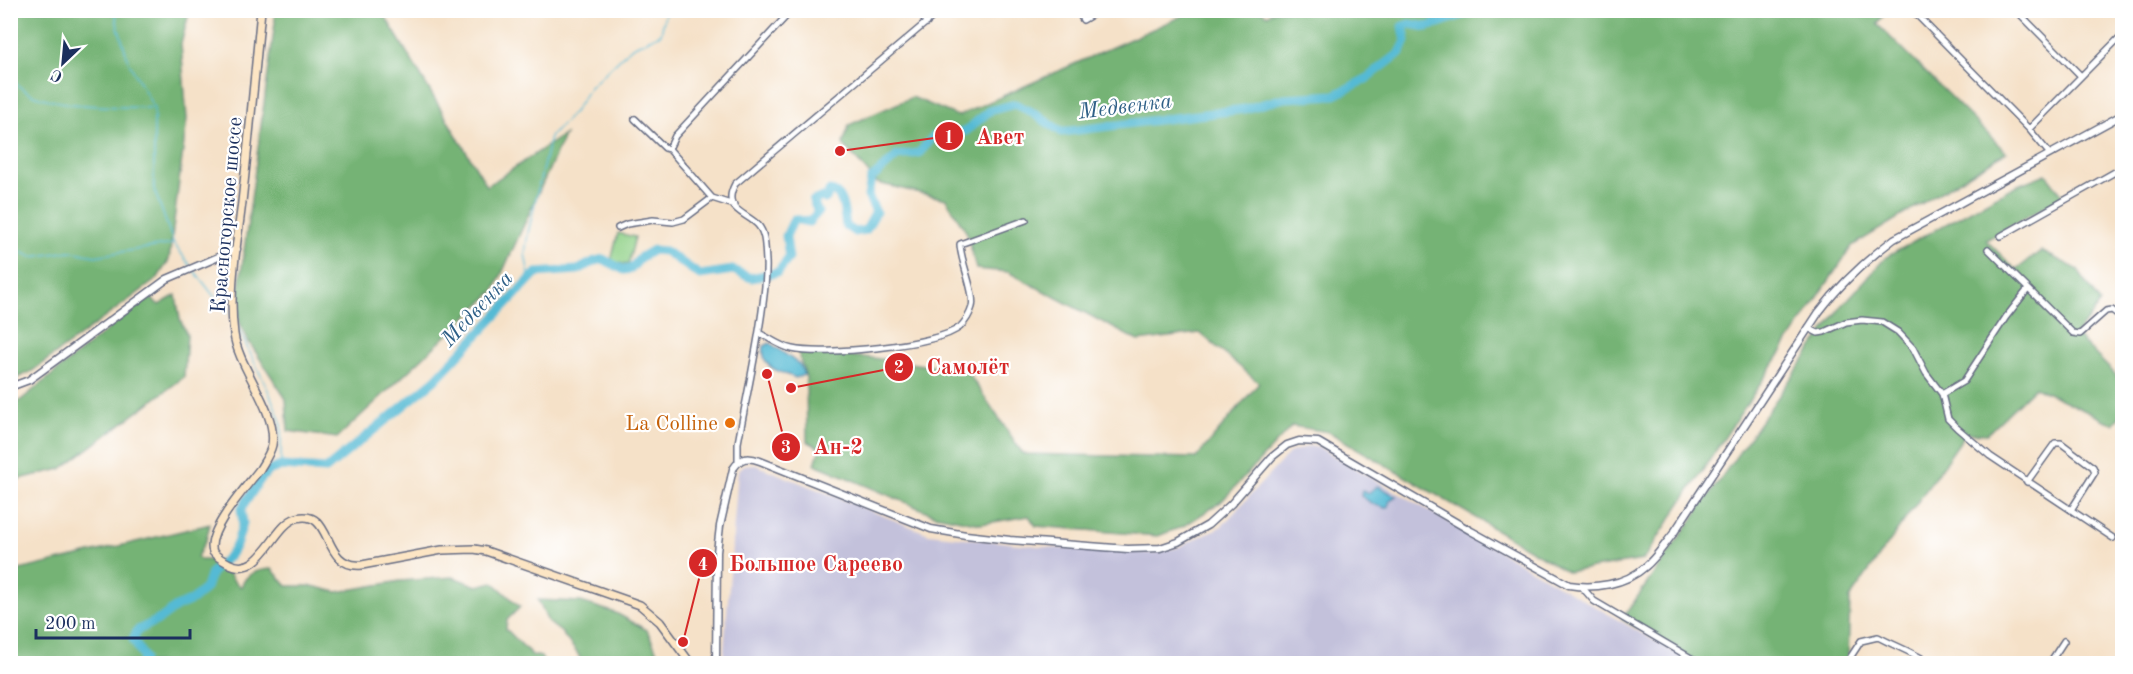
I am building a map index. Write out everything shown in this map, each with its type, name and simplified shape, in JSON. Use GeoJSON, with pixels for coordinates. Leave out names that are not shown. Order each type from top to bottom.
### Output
{"type":"FeatureCollection","features":[{"type":"Feature","properties":{"kind":"main road","name":"Красногорское шоссе"},"geometry":{"type":"LineString","coordinates":[[261,10],[231,300],[235,345],[268,417],[272,442],[266,459],[216,530],[211,547],[216,556],[230,564],[244,565],[266,551],[287,523],[300,517],[319,524],[326,532],[336,555],[347,565],[362,565],[459,548],[486,551],[639,605],[660,622],[691,663]]}},
{"type":"Feature","properties":{"kind":"street"},"geometry":{"type":"LineString","coordinates":[[669,149],[675,136],[792,10]]}},
{"type":"Feature","properties":{"kind":"street"},"geometry":{"type":"LineString","coordinates":[[917,10],[927,23]]}},
{"type":"Feature","properties":{"kind":"street"},"geometry":{"type":"LineString","coordinates":[[738,462],[738,443],[759,333],[766,267],[762,234],[758,225],[739,213],[730,192],[735,184],[941,10]]}},
{"type":"Feature","properties":{"kind":"street"},"geometry":{"type":"LineString","coordinates":[[1077,10],[1083,20],[1100,10]]}},
{"type":"Feature","properties":{"kind":"street"},"geometry":{"type":"LineString","coordinates":[[1912,10],[2029,129],[2049,153]]}},
{"type":"Feature","properties":{"kind":"street"},"geometry":{"type":"LineString","coordinates":[[2016,10],[2080,75]]}},
{"type":"Feature","properties":{"kind":"street"},"geometry":{"type":"LineString","coordinates":[[2029,129],[2122,35]]}},
{"type":"Feature","properties":{"kind":"street"},"geometry":{"type":"LineString","coordinates":[[716,663],[717,552],[733,469],[744,458],[751,458],[931,529],[1010,540],[1128,549],[1160,549],[1208,525],[1231,504],[1272,457],[1287,445],[1299,441],[1318,442],[1569,585],[1582,587],[1614,583],[1629,578],[1646,567],[1673,534],[1808,328],[1834,292],[1865,261],[1894,239],[2122,115]]}},
{"type":"Feature","properties":{"kind":"street"},"geometry":{"type":"LineString","coordinates":[[635,119],[664,148],[669,149],[712,198],[734,205]]}},
{"type":"Feature","properties":{"kind":"street"},"geometry":{"type":"LineString","coordinates":[[2001,236],[2122,168]]}},
{"type":"Feature","properties":{"kind":"street"},"geometry":{"type":"LineString","coordinates":[[618,228],[627,224],[652,220],[674,222],[684,219],[712,198]]}},
{"type":"Feature","properties":{"kind":"street"},"geometry":{"type":"LineString","coordinates":[[759,333],[791,349],[822,352],[859,351],[949,333],[960,327],[973,302],[960,244],[1026,220]]}},
{"type":"Feature","properties":{"kind":"street"},"geometry":{"type":"LineString","coordinates":[[10,387],[29,380],[167,279],[237,249]]}},
{"type":"Feature","properties":{"kind":"street"},"geometry":{"type":"LineString","coordinates":[[1988,249],[2073,333],[2080,334],[2106,311],[2112,310],[2122,318]]}},
{"type":"Feature","properties":{"kind":"street"},"geometry":{"type":"LineString","coordinates":[[1942,394],[1964,381],[2007,316],[2028,289]]}},
{"type":"Feature","properties":{"kind":"street"},"geometry":{"type":"LineString","coordinates":[[1808,328],[1818,333],[1846,322],[1862,320],[1882,322],[1899,332],[1913,348],[1926,373],[1942,394],[1948,419],[1952,423],[1990,456],[2113,538]]}},
{"type":"Feature","properties":{"kind":"street"},"geometry":{"type":"LineString","coordinates":[[2027,482],[2055,443],[2061,443],[2093,467],[2095,472],[2071,510]]}},
{"type":"Feature","properties":{"kind":"street"},"geometry":{"type":"LineString","coordinates":[[1582,587],[1594,601],[1701,663]]}},
{"type":"Feature","properties":{"kind":"street"},"geometry":{"type":"LineString","coordinates":[[1846,663],[1861,641],[1878,637],[1930,663]]}},
{"type":"Feature","properties":{"kind":"street"},"geometry":{"type":"LineString","coordinates":[[2049,663],[2064,641]]}},
{"type":"Feature","properties":{"kind":"shaded area"},"geometry":{"type":"Polygon","coordinates":[[[1309,446],[1320,448],[1693,663],[723,664],[738,471],[744,465],[753,464],[929,534],[1056,548],[1154,553],[1179,547],[1222,526],[1289,453],[1309,446]]]}},
{"type":"Feature","properties":{"kind":"green space"},"geometry":{"type":"Polygon","coordinates":[[[11,10],[188,10],[189,13],[181,44],[187,119],[169,260],[157,279],[32,371],[11,381],[11,10]]]}},
{"type":"Feature","properties":{"kind":"green space"},"geometry":{"type":"Polygon","coordinates":[[[1275,10],[1887,11],[1877,24],[2006,152],[1852,246],[1643,560],[1568,572],[1329,432],[1292,426],[1221,502],[1184,526],[1158,536],[1036,526],[1029,516],[981,524],[935,515],[815,464],[820,448],[807,441],[806,378],[798,352],[873,358],[967,371],[1023,454],[1196,458],[1259,383],[1200,333],[1138,341],[1008,272],[976,269],[967,233],[946,199],[877,183],[843,144],[849,125],[912,97],[958,116],[1193,11],[1261,11],[1267,15],[1275,10]]]}},
{"type":"Feature","properties":{"kind":"green space"},"geometry":{"type":"Polygon","coordinates":[[[274,11],[382,11],[487,186],[565,134],[494,291],[337,438],[288,431],[286,399],[249,342],[239,321],[239,288],[275,22],[274,11]]]}},
{"type":"Feature","properties":{"kind":"green space"},"geometry":{"type":"Polygon","coordinates":[[[2046,174],[2063,196],[1986,240],[2016,270],[2041,251],[2077,269],[2100,303],[2076,335],[2122,381],[2122,414],[2113,424],[2035,387],[1987,434],[1966,433],[1850,598],[1848,663],[1699,663],[1622,619],[1841,307],[1886,257],[2013,187],[2046,174]]]}},
{"type":"Feature","properties":{"kind":"green space"},"geometry":{"type":"Polygon","coordinates":[[[618,233],[635,237],[628,265],[611,261],[618,233]]]}},
{"type":"Feature","properties":{"kind":"green space"},"geometry":{"type":"Polygon","coordinates":[[[176,295],[180,319],[187,335],[184,377],[61,469],[11,481],[11,408],[150,297],[159,305],[176,295]]]}},
{"type":"Feature","properties":{"kind":"green space"},"geometry":{"type":"Polygon","coordinates":[[[210,524],[206,540],[197,557],[201,560],[210,560],[226,569],[241,587],[246,578],[253,573],[272,569],[287,586],[312,586],[337,592],[400,581],[453,577],[477,586],[493,582],[520,607],[507,620],[506,629],[532,655],[541,657],[544,663],[11,663],[11,572],[210,524]]]}},
{"type":"Feature","properties":{"kind":"green space"},"geometry":{"type":"Polygon","coordinates":[[[538,600],[581,602],[616,613],[647,630],[662,663],[582,663],[561,632],[548,622],[538,600]]]}},
{"type":"Feature","properties":{"kind":"water"},"geometry":{"type":"Polygon","coordinates":[[[770,343],[800,365],[804,375],[796,378],[772,368],[763,353],[764,346],[770,343]]]}},
{"type":"Feature","properties":{"kind":"water"},"geometry":{"type":"Polygon","coordinates":[[[1378,486],[1396,496],[1390,500],[1388,507],[1373,504],[1361,496],[1362,490],[1368,493],[1378,486]]]}},
{"type":"Feature","properties":{"kind":"waterway"},"geometry":{"type":"LineString","coordinates":[[115,10],[129,63],[154,108],[154,189],[174,244],[190,265]]}},
{"type":"Feature","properties":{"kind":"waterway"},"geometry":{"type":"LineString","coordinates":[[530,280],[525,254],[550,137],[574,112],[590,87],[632,47],[661,34],[666,10]]}},
{"type":"Feature","properties":{"kind":"waterway","name":"Медвенка"},"geometry":{"type":"LineString","coordinates":[[142,664],[144,658],[133,639],[138,630],[192,600],[206,588],[211,573],[231,554],[237,543],[243,523],[241,509],[268,471],[281,466],[326,469],[435,380],[536,273],[578,270],[603,259],[624,270],[631,269],[641,257],[653,250],[665,251],[700,275],[733,270],[751,278],[778,272],[789,258],[786,236],[794,219],[809,222],[818,212],[813,201],[822,197],[825,199],[829,191],[834,192],[842,204],[846,226],[855,232],[866,230],[876,212],[868,196],[871,179],[897,156],[919,153],[933,137],[966,131],[989,111],[1015,104],[1062,132],[1245,109],[1284,98],[1335,95],[1366,79],[1400,53],[1406,41],[1403,26],[1410,24],[1427,27],[1476,10]]}},
{"type":"Feature","properties":{"kind":"waterway"},"geometry":{"type":"LineString","coordinates":[[10,77],[32,94],[64,103],[152,108]]}},
{"type":"Feature","properties":{"kind":"waterway"},"geometry":{"type":"LineString","coordinates":[[10,246],[32,257],[70,251],[95,256],[173,244]]}},
{"type":"Feature","properties":{"kind":"waterway"},"geometry":{"type":"LineString","coordinates":[[193,269],[227,313]]}},
{"type":"Feature","properties":{"kind":"waterway"},"geometry":{"type":"LineString","coordinates":[[237,326],[281,422],[281,466]]}},
{"type":"Feature","properties":{"kind":"place","name":"Авет"},"geometry":{"type":"Point","coordinates":[840,151]}},
{"type":"Feature","properties":{"kind":"place","name":"Ан-2"},"geometry":{"type":"Point","coordinates":[767,374]}},
{"type":"Feature","properties":{"kind":"place","name":"Самолёт"},"geometry":{"type":"Point","coordinates":[791,388]}},
{"type":"Feature","properties":{"kind":"place","name":"La Colline"},"geometry":{"type":"Point","coordinates":[730,423]}},
{"type":"Feature","properties":{"kind":"place","name":"Большое Сареево"},"geometry":{"type":"Point","coordinates":[683,642]}}]}
